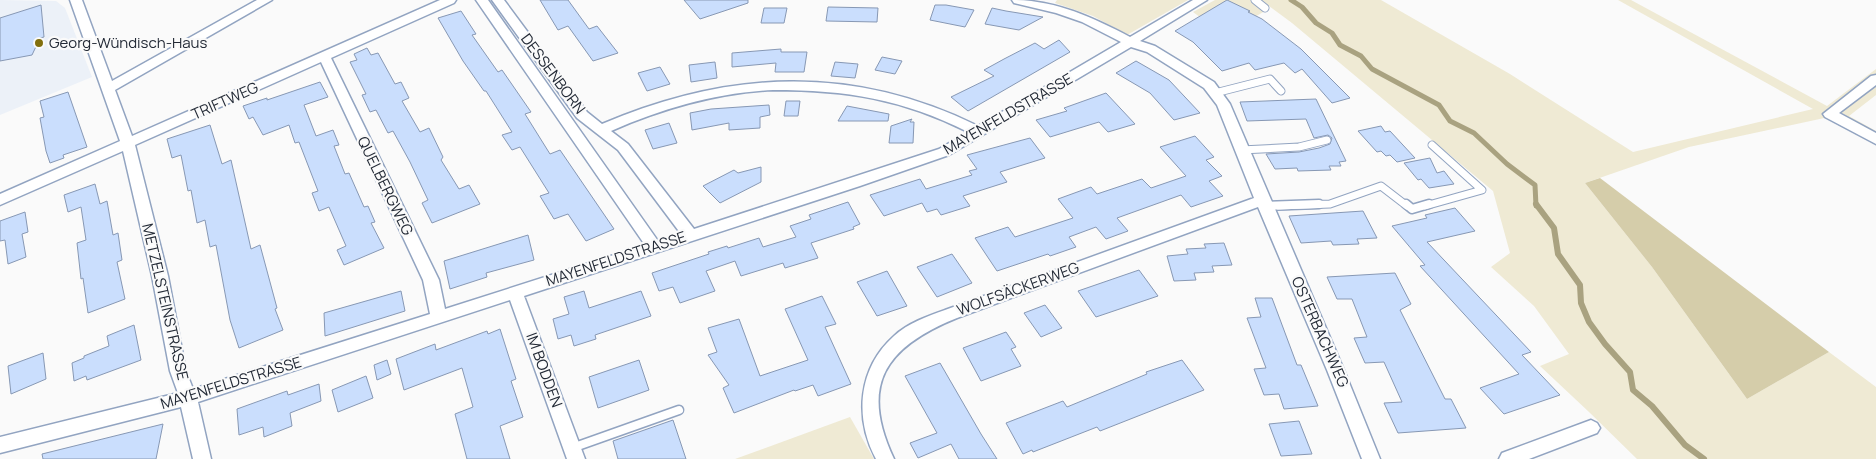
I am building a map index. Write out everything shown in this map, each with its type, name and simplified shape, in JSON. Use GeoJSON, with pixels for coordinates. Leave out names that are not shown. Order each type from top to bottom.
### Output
{"type":"FeatureCollection","features":[{"type":"Feature","properties":{"kind":"street","name":"METZELSTEINSTRASSE"},"geometry":{"type":"LineString","coordinates":[[76,0],[128,144],[160,276],[178,371],[188,398],[202,459]]}},
{"type":"Feature","properties":{"kind":"street"},"geometry":{"type":"LineString","coordinates":[[108,88],[266,0]]}},
{"type":"Feature","properties":{"kind":"street","name":"TRIFTWEG"},"geometry":{"type":"LineString","coordinates":[[0,200],[450,0]]}},
{"type":"Feature","properties":{"kind":"street","name":"DESSENBORN"},"geometry":{"type":"LineString","coordinates":[[482,0],[655,248]]}},
{"type":"Feature","properties":{"kind":"street","name":"DESSENBORN"},"geometry":{"type":"LineString","coordinates":[[498,0],[582,115],[623,147],[690,235]]}},
{"type":"Feature","properties":{"kind":"street","name":"OSTERBACHWEG"},"geometry":{"type":"LineString","coordinates":[[1018,0],[1060,10],[1086,19],[1130,42],[1158,53],[1209,85],[1223,104],[1241,150],[1321,331],[1371,459]]}},
{"type":"Feature","properties":{"kind":"street","name":"MAYENFELDSTRASSE"},"geometry":{"type":"LineString","coordinates":[[0,445],[188,398],[655,248],[944,152],[1201,0]]}},
{"type":"Feature","properties":{"kind":"street","name":"QUELBERGWEG"},"geometry":{"type":"LineString","coordinates":[[324,56],[431,280],[439,318]]}},
{"type":"Feature","properties":{"kind":"street"},"geometry":{"type":"LineString","coordinates":[[1876,79],[1830,114],[1876,139]]}},
{"type":"Feature","properties":{"kind":"street"},"geometry":{"type":"LineString","coordinates":[[600,130],[675,102],[721,91],[776,87],[832,88],[888,98],[938,112],[980,132]]}},
{"type":"Feature","properties":{"kind":"street","name":"WOLFSÄCKERWEG"},"geometry":{"type":"LineString","coordinates":[[885,459],[873,431],[870,408],[872,384],[883,361],[899,341],[923,325],[951,314],[1264,203]]}},
{"type":"Feature","properties":{"kind":"street","name":"IM BODDEN"},"geometry":{"type":"LineString","coordinates":[[515,293],[574,453]]}},
{"type":"Feature","properties":{"kind":"street"},"geometry":{"type":"LineString","coordinates":[[1508,459],[1591,428]]}},
{"type":"Feature","properties":{"kind":"lane"},"geometry":{"type":"LineString","coordinates":[[1255,0],[1265,8]]}},
{"type":"Feature","properties":{"kind":"lane"},"geometry":{"type":"LineString","coordinates":[[1215,93],[1270,79],[1281,91]]}},
{"type":"Feature","properties":{"kind":"lane"},"geometry":{"type":"LineString","coordinates":[[1241,150],[1299,147],[1327,140]]}},
{"type":"Feature","properties":{"kind":"lane"},"geometry":{"type":"LineString","coordinates":[[1264,203],[1330,204],[1381,186],[1412,209],[1482,190],[1432,145]]}},
{"type":"Feature","properties":{"kind":"lane","name":"IM BODDEN"},"geometry":{"type":"LineString","coordinates":[[574,453],[679,410]]}},
{"type":"Feature","properties":{"kind":"shaded area","name":"Georg-Wündisch-Haus"},"geometry":{"type":"Polygon","coordinates":[[[0,0],[56,1],[65,8],[92,77],[0,115],[0,0]]]}},
{"type":"Feature","properties":{"kind":"shaded area"},"geometry":{"type":"Polygon","coordinates":[[[1057,0],[1188,0],[1127,35],[1093,16],[1055,3],[1057,0]]]}},
{"type":"Feature","properties":{"kind":"shaded area"},"geometry":{"type":"Polygon","coordinates":[[[1215,0],[1251,0],[1265,11],[1224,35],[1193,12],[1215,0]]]}},
{"type":"Feature","properties":{"kind":"shaded area"},"geometry":{"type":"Polygon","coordinates":[[[1261,0],[1381,0],[1510,74],[1633,152],[1813,109],[1618,0],[1631,0],[1827,106],[1876,69],[1876,95],[1849,116],[1876,131],[1876,143],[1829,117],[1689,147],[1585,183],[1652,267],[1747,399],[1829,352],[1876,387],[1876,459],[1637,459],[1540,366],[1569,354],[1534,306],[1491,267],[1510,253],[1493,191],[1292,23],[1261,0]]]}},
{"type":"Feature","properties":{"kind":"shaded area"},"geometry":{"type":"Polygon","coordinates":[[[1600,178],[1829,352],[1747,399],[1652,267],[1585,183],[1600,178]]]}},
{"type":"Feature","properties":{"kind":"shaded area"},"geometry":{"type":"Polygon","coordinates":[[[850,417],[874,459],[735,459],[850,417]]]}},
{"type":"Feature","properties":{"kind":"building"},"geometry":{"type":"Polygon","coordinates":[[[540,0],[568,0],[589,29],[597,26],[618,53],[593,61],[568,26],[558,30],[540,0]]]}},
{"type":"Feature","properties":{"kind":"building"},"geometry":{"type":"Polygon","coordinates":[[[684,0],[748,0],[748,3],[700,19],[684,0]]]}},
{"type":"Feature","properties":{"kind":"building"},"geometry":{"type":"Polygon","coordinates":[[[1227,0],[1250,11],[1248,12],[1262,19],[1301,49],[1350,98],[1332,103],[1302,69],[1295,73],[1284,63],[1255,70],[1249,63],[1222,71],[1193,42],[1175,31],[1227,0]]]}},
{"type":"Feature","properties":{"kind":"building"},"geometry":{"type":"Polygon","coordinates":[[[41,5],[44,37],[40,38],[32,55],[0,61],[0,18],[41,5]]]}},
{"type":"Feature","properties":{"kind":"building"},"geometry":{"type":"Polygon","coordinates":[[[935,5],[974,10],[965,27],[930,20],[935,5]]]}},
{"type":"Feature","properties":{"kind":"building"},"geometry":{"type":"Polygon","coordinates":[[[828,7],[878,8],[877,22],[826,21],[828,7]]]}},
{"type":"Feature","properties":{"kind":"building"},"geometry":{"type":"Polygon","coordinates":[[[764,8],[787,8],[784,23],[761,23],[764,8]]]}},
{"type":"Feature","properties":{"kind":"building"},"geometry":{"type":"Polygon","coordinates":[[[992,8],[1043,17],[1019,30],[985,24],[992,8]]]}},
{"type":"Feature","properties":{"kind":"building"},"geometry":{"type":"Polygon","coordinates":[[[461,11],[476,34],[472,35],[498,72],[502,70],[531,112],[525,114],[550,154],[560,150],[614,229],[586,241],[568,214],[554,219],[540,196],[549,193],[520,147],[512,150],[502,135],[512,132],[486,91],[484,91],[463,61],[438,18],[461,11]]]}},
{"type":"Feature","properties":{"kind":"building"},"geometry":{"type":"Polygon","coordinates":[[[1059,40],[1070,52],[968,111],[951,97],[994,76],[984,70],[1004,59],[1035,43],[1044,49],[1059,40]]]}},
{"type":"Feature","properties":{"kind":"building"},"geometry":{"type":"Polygon","coordinates":[[[367,48],[371,55],[378,53],[395,84],[401,82],[409,98],[402,101],[420,132],[429,128],[443,157],[441,160],[459,189],[469,185],[480,204],[432,223],[422,203],[428,200],[410,162],[393,131],[388,133],[376,110],[370,112],[362,95],[366,94],[350,62],[357,60],[354,54],[367,48]]]}},
{"type":"Feature","properties":{"kind":"building"},"geometry":{"type":"Polygon","coordinates":[[[781,49],[781,52],[807,52],[804,72],[775,72],[776,63],[732,67],[732,53],[781,49]]]}},
{"type":"Feature","properties":{"kind":"building"},"geometry":{"type":"Polygon","coordinates":[[[882,57],[902,61],[895,74],[875,70],[882,57]]]}},
{"type":"Feature","properties":{"kind":"building"},"geometry":{"type":"Polygon","coordinates":[[[1136,61],[1169,80],[1200,113],[1174,120],[1150,93],[1116,73],[1136,61]]]}},
{"type":"Feature","properties":{"kind":"building"},"geometry":{"type":"Polygon","coordinates":[[[715,62],[717,78],[691,82],[689,65],[715,62]]]}},
{"type":"Feature","properties":{"kind":"building"},"geometry":{"type":"Polygon","coordinates":[[[835,62],[858,64],[855,78],[831,76],[835,62]]]}},
{"type":"Feature","properties":{"kind":"building"},"geometry":{"type":"Polygon","coordinates":[[[660,67],[670,84],[647,91],[638,73],[660,67]]]}},
{"type":"Feature","properties":{"kind":"building"},"geometry":{"type":"Polygon","coordinates":[[[320,82],[328,97],[304,105],[316,136],[333,130],[339,145],[334,146],[345,174],[349,173],[364,207],[368,206],[375,222],[371,223],[384,248],[344,265],[337,250],[346,246],[329,207],[319,211],[312,193],[318,191],[299,142],[295,143],[289,125],[263,135],[253,117],[249,119],[243,106],[320,82]]]}},
{"type":"Feature","properties":{"kind":"building"},"geometry":{"type":"Polygon","coordinates":[[[68,92],[87,147],[63,155],[64,158],[50,163],[40,118],[44,117],[40,101],[68,92]]]}},
{"type":"Feature","properties":{"kind":"building"},"geometry":{"type":"Polygon","coordinates":[[[1106,93],[1135,124],[1108,132],[1099,122],[1050,137],[1036,120],[1067,111],[1064,108],[1106,93]]]}},
{"type":"Feature","properties":{"kind":"building"},"geometry":{"type":"Polygon","coordinates":[[[1316,99],[1346,161],[1339,162],[1341,166],[1329,166],[1331,170],[1298,171],[1297,168],[1275,169],[1266,154],[1299,152],[1319,148],[1330,144],[1332,138],[1328,135],[1314,138],[1306,119],[1247,121],[1240,102],[1316,99]]]}},
{"type":"Feature","properties":{"kind":"building"},"geometry":{"type":"Polygon","coordinates":[[[786,101],[800,101],[798,116],[784,116],[786,101]]]}},
{"type":"Feature","properties":{"kind":"building"},"geometry":{"type":"Polygon","coordinates":[[[769,105],[770,115],[760,117],[760,128],[729,130],[729,123],[692,130],[690,113],[711,109],[769,105]]]}},
{"type":"Feature","properties":{"kind":"building"},"geometry":{"type":"Polygon","coordinates":[[[847,106],[889,114],[888,121],[838,121],[847,106]]]}},
{"type":"Feature","properties":{"kind":"building"},"geometry":{"type":"Polygon","coordinates":[[[912,119],[910,122],[914,122],[913,143],[889,143],[891,126],[912,119]]]}},
{"type":"Feature","properties":{"kind":"building"},"geometry":{"type":"Polygon","coordinates":[[[669,123],[677,143],[653,149],[645,130],[669,123]]]}},
{"type":"Feature","properties":{"kind":"building"},"geometry":{"type":"Polygon","coordinates":[[[210,125],[222,164],[231,160],[251,249],[260,245],[277,308],[275,309],[283,330],[239,348],[230,320],[216,245],[210,247],[205,220],[197,223],[191,190],[188,191],[181,155],[172,158],[167,139],[210,125]]]}},
{"type":"Feature","properties":{"kind":"building"},"geometry":{"type":"Polygon","coordinates":[[[1381,126],[1385,132],[1390,131],[1415,158],[1397,162],[1390,155],[1386,156],[1381,151],[1377,152],[1358,131],[1381,126]]]}},
{"type":"Feature","properties":{"kind":"building"},"geometry":{"type":"Polygon","coordinates":[[[1195,136],[1214,157],[1206,160],[1222,176],[1209,181],[1223,196],[1191,207],[1181,195],[1117,218],[1128,231],[1106,239],[1096,227],[1069,237],[1076,247],[997,271],[975,238],[1008,227],[1015,237],[1073,218],[1058,199],[1091,187],[1097,194],[1142,179],[1151,188],[1186,176],[1160,147],[1195,136]]]}},
{"type":"Feature","properties":{"kind":"building"},"geometry":{"type":"Polygon","coordinates":[[[1030,138],[1045,158],[1000,172],[1007,182],[963,196],[970,206],[941,215],[937,209],[927,212],[922,203],[884,216],[870,195],[920,179],[926,189],[972,175],[969,171],[977,169],[967,155],[1030,138]]]}},
{"type":"Feature","properties":{"kind":"building"},"geometry":{"type":"Polygon","coordinates":[[[1430,158],[1437,173],[1444,171],[1454,184],[1429,188],[1421,179],[1418,180],[1404,163],[1430,158]]]}},
{"type":"Feature","properties":{"kind":"building"},"geometry":{"type":"Polygon","coordinates":[[[761,167],[761,182],[720,203],[703,186],[734,170],[738,173],[761,167]]]}},
{"type":"Feature","properties":{"kind":"building"},"geometry":{"type":"Polygon","coordinates":[[[95,184],[100,204],[107,201],[113,235],[118,233],[122,260],[117,262],[125,299],[88,313],[83,278],[81,279],[77,243],[86,240],[81,207],[68,212],[64,195],[95,184]]]}},
{"type":"Feature","properties":{"kind":"building"},"geometry":{"type":"Polygon","coordinates":[[[848,202],[860,224],[853,227],[854,229],[811,243],[818,258],[785,268],[783,263],[741,276],[735,261],[706,271],[715,291],[680,303],[673,287],[659,291],[652,273],[709,254],[708,252],[759,238],[763,247],[796,237],[790,226],[811,219],[809,215],[848,202]]]}},
{"type":"Feature","properties":{"kind":"building"},"geometry":{"type":"Polygon","coordinates":[[[1455,208],[1475,231],[1427,242],[1531,352],[1522,355],[1560,395],[1504,414],[1480,388],[1519,374],[1420,266],[1425,265],[1392,226],[1427,218],[1425,215],[1455,208]]]}},
{"type":"Feature","properties":{"kind":"building"},"geometry":{"type":"Polygon","coordinates":[[[1363,211],[1377,238],[1357,239],[1359,244],[1333,245],[1331,241],[1301,243],[1289,216],[1363,211]]]}},
{"type":"Feature","properties":{"kind":"building"},"geometry":{"type":"Polygon","coordinates":[[[25,212],[28,232],[22,234],[26,257],[8,264],[5,240],[0,241],[0,221],[25,212]]]}},
{"type":"Feature","properties":{"kind":"building"},"geometry":{"type":"Polygon","coordinates":[[[528,235],[534,260],[486,273],[487,277],[450,289],[444,261],[528,235]]]}},
{"type":"Feature","properties":{"kind":"building"},"geometry":{"type":"Polygon","coordinates":[[[1224,243],[1232,265],[1212,266],[1214,272],[1194,273],[1196,280],[1174,281],[1167,256],[1188,254],[1186,249],[1206,248],[1204,244],[1224,243]]]}},
{"type":"Feature","properties":{"kind":"building"},"geometry":{"type":"Polygon","coordinates":[[[952,254],[972,283],[937,297],[917,267],[952,254]]]}},
{"type":"Feature","properties":{"kind":"building"},"geometry":{"type":"Polygon","coordinates":[[[1139,270],[1158,296],[1096,317],[1078,291],[1139,270]]]}},
{"type":"Feature","properties":{"kind":"building"},"geometry":{"type":"Polygon","coordinates":[[[887,271],[907,306],[877,316],[857,282],[887,271]]]}},
{"type":"Feature","properties":{"kind":"building"},"geometry":{"type":"Polygon","coordinates":[[[1395,273],[1411,304],[1400,310],[1445,399],[1451,399],[1466,428],[1398,433],[1384,403],[1402,402],[1384,362],[1365,363],[1354,338],[1367,337],[1352,299],[1337,299],[1327,277],[1395,273]]]}},
{"type":"Feature","properties":{"kind":"building"},"geometry":{"type":"Polygon","coordinates":[[[401,291],[405,311],[325,336],[324,313],[401,291]]]}},
{"type":"Feature","properties":{"kind":"building"},"geometry":{"type":"Polygon","coordinates":[[[584,291],[589,308],[641,291],[651,316],[595,335],[596,339],[574,346],[571,335],[558,339],[553,319],[569,314],[564,297],[584,291]]]}},
{"type":"Feature","properties":{"kind":"building"},"geometry":{"type":"Polygon","coordinates":[[[822,296],[836,324],[825,327],[851,384],[818,396],[813,385],[794,390],[734,413],[723,388],[729,385],[708,355],[717,352],[708,328],[739,319],[760,376],[808,360],[785,309],[822,296]]]}},
{"type":"Feature","properties":{"kind":"building"},"geometry":{"type":"Polygon","coordinates":[[[1255,298],[1272,298],[1297,365],[1301,365],[1318,406],[1284,409],[1279,394],[1264,395],[1254,369],[1266,368],[1247,318],[1261,317],[1255,298]]]}},
{"type":"Feature","properties":{"kind":"building"},"geometry":{"type":"Polygon","coordinates":[[[1045,305],[1062,328],[1041,337],[1024,313],[1045,305]]]}},
{"type":"Feature","properties":{"kind":"building"},"geometry":{"type":"Polygon","coordinates":[[[134,325],[141,360],[87,380],[86,376],[74,381],[72,363],[109,346],[107,336],[134,325]]]}},
{"type":"Feature","properties":{"kind":"building"},"geometry":{"type":"Polygon","coordinates":[[[500,329],[516,379],[511,381],[523,417],[500,426],[510,459],[467,459],[455,414],[473,407],[462,368],[404,390],[396,359],[435,344],[436,350],[487,331],[488,334],[500,329]]]}},
{"type":"Feature","properties":{"kind":"building"},"geometry":{"type":"Polygon","coordinates":[[[1006,332],[1016,347],[1011,349],[1021,366],[981,381],[963,348],[1006,332]]]}},
{"type":"Feature","properties":{"kind":"building"},"geometry":{"type":"Polygon","coordinates":[[[43,353],[46,379],[11,394],[8,366],[43,353]]]}},
{"type":"Feature","properties":{"kind":"building"},"geometry":{"type":"Polygon","coordinates":[[[387,360],[391,374],[377,380],[374,365],[387,360]]]}},
{"type":"Feature","properties":{"kind":"building"},"geometry":{"type":"Polygon","coordinates":[[[639,360],[649,390],[598,408],[589,377],[639,360]]]}},
{"type":"Feature","properties":{"kind":"building"},"geometry":{"type":"Polygon","coordinates":[[[1182,360],[1204,390],[1100,431],[1097,427],[1033,452],[1032,450],[1023,454],[1006,423],[1063,401],[1067,407],[1147,374],[1146,372],[1182,360]]]}},
{"type":"Feature","properties":{"kind":"building"},"geometry":{"type":"Polygon","coordinates":[[[940,363],[997,459],[959,459],[951,444],[918,458],[910,443],[937,433],[905,376],[940,363]]]}},
{"type":"Feature","properties":{"kind":"building"},"geometry":{"type":"Polygon","coordinates":[[[366,376],[373,398],[338,412],[332,390],[366,376]]]}},
{"type":"Feature","properties":{"kind":"building"},"geometry":{"type":"Polygon","coordinates":[[[319,384],[321,401],[290,413],[292,426],[264,437],[263,427],[239,435],[237,409],[287,391],[288,395],[319,384]]]}},
{"type":"Feature","properties":{"kind":"building"},"geometry":{"type":"Polygon","coordinates":[[[673,420],[686,459],[618,459],[613,441],[673,420]]]}},
{"type":"Feature","properties":{"kind":"building"},"geometry":{"type":"Polygon","coordinates":[[[1299,421],[1312,454],[1281,456],[1269,424],[1299,421]]]}},
{"type":"Feature","properties":{"kind":"building"},"geometry":{"type":"Polygon","coordinates":[[[163,424],[156,459],[43,459],[42,454],[163,424]]]}},
{"type":"Feature","properties":{"kind":"waterway"},"geometry":{"type":"LineString","coordinates":[[1291,0],[1302,7],[1316,23],[1332,33],[1340,45],[1361,56],[1372,69],[1439,105],[1450,121],[1474,133],[1507,164],[1535,185],[1536,206]]}},
{"type":"Feature","properties":{"kind":"waterway"},"geometry":{"type":"LineString","coordinates":[[1536,204],[1554,228],[1558,254],[1580,285],[1581,303],[1589,322],[1605,344],[1630,372],[1633,390],[1652,406],[1685,445],[1704,459]]}},
{"type":"Feature","properties":{"kind":"place","name":"Georg-Wündisch-Haus"},"geometry":{"type":"Point","coordinates":[39,43]}}]}
